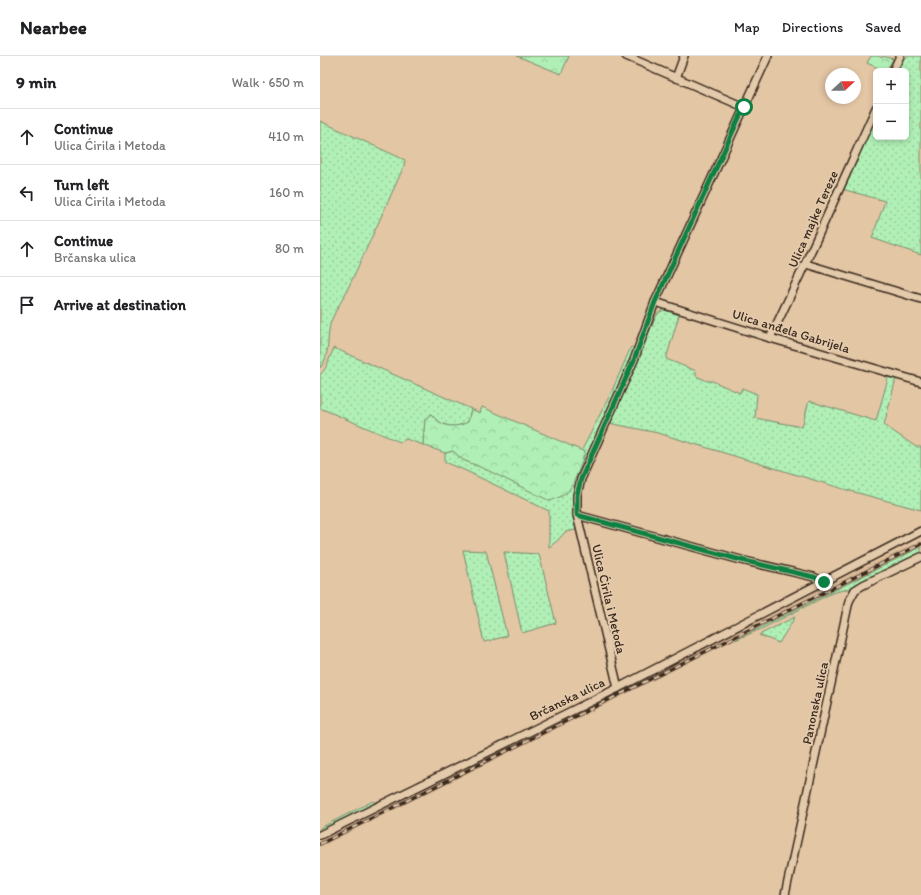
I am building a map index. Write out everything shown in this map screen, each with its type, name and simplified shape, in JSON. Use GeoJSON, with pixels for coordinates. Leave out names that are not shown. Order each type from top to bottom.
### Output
{"type":"FeatureCollection","features":[{"type":"Feature","properties":{"kind":"street"},"geometry":{"type":"LineString","coordinates":[[626,56],[744,107]]}},
{"type":"Feature","properties":{"kind":"street"},"geometry":{"type":"LineString","coordinates":[[676,78],[684,56]]}},
{"type":"Feature","properties":{"kind":"street","name":"Ulica Ćirila i Metoda"},"geometry":{"type":"LineString","coordinates":[[618,688],[577,515],[577,495],[581,479],[634,360],[655,302],[768,56]]}},
{"type":"Feature","properties":{"kind":"street"},"geometry":{"type":"LineString","coordinates":[[894,68],[900,56]]}},
{"type":"Feature","properties":{"kind":"street","name":"Ulica majke Tereze"},"geometry":{"type":"LineString","coordinates":[[770,338],[806,264],[873,115]]}},
{"type":"Feature","properties":{"kind":"street"},"geometry":{"type":"LineString","coordinates":[[806,264],[921,298]]}},
{"type":"Feature","properties":{"kind":"street","name":"Ulica anđela Gabrijela"},"geometry":{"type":"LineString","coordinates":[[655,302],[770,338],[921,382]]}},
{"type":"Feature","properties":{"kind":"street","name":"Ulica Ćirila i Metoda"},"geometry":{"type":"LineString","coordinates":[[577,515],[741,560],[814,577],[824,582]]}},
{"type":"Feature","properties":{"kind":"street","name":"Brčanska ulica"},"geometry":{"type":"LineString","coordinates":[[320,836],[618,688],[921,531]]}},
{"type":"Feature","properties":{"kind":"street","name":"Panonska ulica"},"geometry":{"type":"LineString","coordinates":[[785,895],[849,601],[855,590],[863,584],[921,557]]}},
{"type":"Feature","properties":{"kind":"shaded area"},"geometry":{"type":"Polygon","coordinates":[[[921,540],[921,547],[320,847],[320,840],[746,625],[921,540]]]}},
{"type":"Feature","properties":{"kind":"green space"},"geometry":{"type":"Polygon","coordinates":[[[517,56],[569,56],[561,74],[517,56]]]}},
{"type":"Feature","properties":{"kind":"green space"},"geometry":{"type":"Polygon","coordinates":[[[871,56],[879,56],[882,58],[883,56],[893,59],[888,68],[878,68],[867,63],[871,56]]]}},
{"type":"Feature","properties":{"kind":"green space"},"geometry":{"type":"Polygon","coordinates":[[[902,56],[921,56],[921,255],[872,238],[885,201],[842,189],[873,121],[873,140],[909,140],[909,68],[896,68],[902,56]]]}},
{"type":"Feature","properties":{"kind":"green space"},"geometry":{"type":"Polygon","coordinates":[[[320,121],[405,160],[404,166],[370,241],[331,321],[326,358],[320,368],[320,121]]]}},
{"type":"Feature","properties":{"kind":"green space"},"geometry":{"type":"Polygon","coordinates":[[[664,310],[679,315],[666,359],[696,371],[696,376],[707,381],[712,381],[740,393],[742,388],[757,394],[755,418],[802,427],[809,401],[876,421],[889,375],[896,378],[884,425],[916,447],[921,447],[921,510],[847,490],[658,433],[609,423],[654,321],[658,313],[664,310]]]}},
{"type":"Feature","properties":{"kind":"green space"},"geometry":{"type":"Polygon","coordinates":[[[631,347],[635,349],[583,468],[576,498],[576,530],[565,532],[549,547],[549,511],[445,462],[445,453],[453,451],[463,460],[560,497],[568,491],[583,460],[585,452],[582,450],[612,391],[631,347]]]}},
{"type":"Feature","properties":{"kind":"green space"},"geometry":{"type":"Polygon","coordinates":[[[334,348],[471,409],[468,422],[458,426],[448,426],[439,422],[431,414],[425,419],[423,445],[406,439],[400,442],[320,408],[320,375],[325,369],[334,348]]]}},
{"type":"Feature","properties":{"kind":"green space"},"geometry":{"type":"Polygon","coordinates":[[[482,407],[585,452],[576,477],[569,490],[560,497],[550,501],[463,460],[453,451],[445,453],[423,445],[425,419],[431,414],[443,424],[448,426],[458,426],[468,422],[471,409],[480,413],[482,407]]]}},
{"type":"Feature","properties":{"kind":"green space"},"geometry":{"type":"Polygon","coordinates":[[[921,547],[921,554],[851,588],[832,593],[761,629],[735,640],[921,547]]]}},
{"type":"Feature","properties":{"kind":"green space"},"geometry":{"type":"Polygon","coordinates":[[[463,550],[486,551],[507,636],[484,642],[463,550]]]}},
{"type":"Feature","properties":{"kind":"green space"},"geometry":{"type":"Polygon","coordinates":[[[504,552],[539,554],[556,623],[522,633],[504,552]]]}},
{"type":"Feature","properties":{"kind":"green space"},"geometry":{"type":"Polygon","coordinates":[[[795,617],[779,643],[759,635],[795,617]]]}},
{"type":"Feature","properties":{"kind":"green space"},"geometry":{"type":"Polygon","coordinates":[[[373,801],[375,803],[320,831],[320,828],[373,801]]]}},
{"type":"Feature","properties":{"kind":"railway"},"geometry":{"type":"LineString","coordinates":[[320,844],[921,544]]}},
{"type":"Feature","properties":{"kind":"route"},"geometry":{"type":"LineString","coordinates":[[744,107],[655,302],[634,360],[578,486],[577,515],[741,560],[814,577],[824,582]]}}]}
